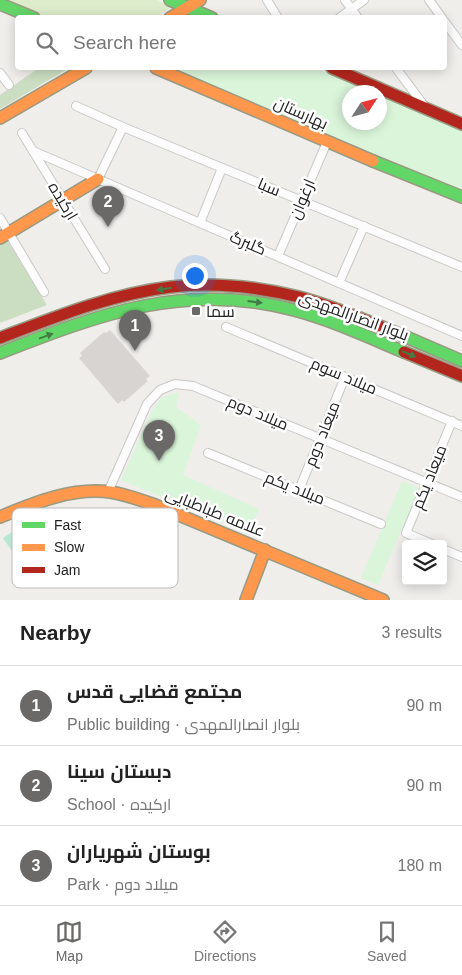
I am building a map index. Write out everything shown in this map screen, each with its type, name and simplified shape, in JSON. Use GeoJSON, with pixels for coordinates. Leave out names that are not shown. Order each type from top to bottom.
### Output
{"type":"FeatureCollection","features":[{"type":"Feature","properties":{"kind":"street"},"geometry":{"type":"LineString","coordinates":[[170,0],[205,15]]}},
{"type":"Feature","properties":{"kind":"street"},"geometry":{"type":"LineString","coordinates":[[175,15],[200,0]]}},
{"type":"Feature","properties":{"kind":"street"},"geometry":{"type":"LineString","coordinates":[[267,0],[276,15]]}},
{"type":"Feature","properties":{"kind":"street"},"geometry":{"type":"LineString","coordinates":[[345,0],[356,15]]}},
{"type":"Feature","properties":{"kind":"street"},"geometry":{"type":"LineString","coordinates":[[343,15],[364,0]]}},
{"type":"Feature","properties":{"kind":"street"},"geometry":{"type":"LineString","coordinates":[[429,0],[440,15]]}},
{"type":"Feature","properties":{"kind":"street"},"geometry":{"type":"LineString","coordinates":[[0,4],[27,15]]}},
{"type":"Feature","properties":{"kind":"street"},"geometry":{"type":"LineString","coordinates":[[447,25],[462,45]]}},
{"type":"Feature","properties":{"kind":"street"},"geometry":{"type":"LineString","coordinates":[[0,118],[83,70]]}},
{"type":"Feature","properties":{"kind":"street","name":"بهارستان"},"geometry":{"type":"LineString","coordinates":[[161,70],[327,142],[462,197]]}},
{"type":"Feature","properties":{"kind":"street"},"geometry":{"type":"LineString","coordinates":[[337,70],[462,124]]}},
{"type":"Feature","properties":{"kind":"street"},"geometry":{"type":"LineString","coordinates":[[398,70],[427,109]]}},
{"type":"Feature","properties":{"kind":"street"},"geometry":{"type":"LineString","coordinates":[[0,72],[9,85]]}},
{"type":"Feature","properties":{"kind":"street","name":"سبا"},"geometry":{"type":"LineString","coordinates":[[76,106],[462,267]]}},
{"type":"Feature","properties":{"kind":"street"},"geometry":{"type":"LineString","coordinates":[[4,235],[98,179],[123,127]]}},
{"type":"Feature","properties":{"kind":"street","name":"ارکیده"},"geometry":{"type":"LineString","coordinates":[[22,133],[104,269]]}},
{"type":"Feature","properties":{"kind":"street","name":"ارغوان"},"geometry":{"type":"LineString","coordinates":[[278,256],[327,142]]}},
{"type":"Feature","properties":{"kind":"street","name":"گلبرگ"},"geometry":{"type":"LineString","coordinates":[[33,151],[462,336]]}},
{"type":"Feature","properties":{"kind":"street"},"geometry":{"type":"LineString","coordinates":[[200,223],[222,168]]}},
{"type":"Feature","properties":{"kind":"street"},"geometry":{"type":"LineString","coordinates":[[0,218],[4,235],[44,292]]}},
{"type":"Feature","properties":{"kind":"street"},"geometry":{"type":"LineString","coordinates":[[339,283],[364,226]]}},
{"type":"Feature","properties":{"kind":"street","name":"بلوار انصارالمهدی"},"geometry":{"type":"LineString","coordinates":[[0,338],[86,307],[139,292],[170,287],[235,286],[300,298],[330,307],[462,361]]}},
{"type":"Feature","properties":{"kind":"street","name":"بلوار انصارالمهدی"},"geometry":{"type":"LineString","coordinates":[[0,353],[112,313],[152,303],[192,299],[226,299],[261,303],[311,314],[462,376]]}},
{"type":"Feature","properties":{"kind":"street","name":"میلاد سوم"},"geometry":{"type":"LineString","coordinates":[[226,327],[462,426]]}},
{"type":"Feature","properties":{"kind":"street","name":"میعاد دوم"},"geometry":{"type":"LineString","coordinates":[[299,490],[345,377]]}},
{"type":"Feature","properties":{"kind":"street","name":"میلاد دوم"},"geometry":{"type":"LineString","coordinates":[[108,492],[147,404],[160,390],[175,384],[193,386],[462,497]]}},
{"type":"Feature","properties":{"kind":"street","name":"میعاد یکم"},"geometry":{"type":"LineString","coordinates":[[423,540],[406,533],[452,421]]}},
{"type":"Feature","properties":{"kind":"street","name":"میلاد یکم"},"geometry":{"type":"LineString","coordinates":[[208,452],[381,524]]}},
{"type":"Feature","properties":{"kind":"street","name":"علامه طباطبایی"},"geometry":{"type":"LineString","coordinates":[[23,508],[54,498],[82,492],[120,494],[165,508]]}},
{"type":"Feature","properties":{"kind":"street","name":"علامه طباطبایی"},"geometry":{"type":"LineString","coordinates":[[0,518],[12,513]]}},
{"type":"Feature","properties":{"kind":"street","name":"علامه طباطبایی"},"geometry":{"type":"LineString","coordinates":[[178,514],[383,600]]}},
{"type":"Feature","properties":{"kind":"street"},"geometry":{"type":"LineString","coordinates":[[246,600],[265,550]]}},
{"type":"Feature","properties":{"kind":"street"},"geometry":{"type":"LineString","coordinates":[[447,551],[462,557]]}},
{"type":"Feature","properties":{"kind":"green space"},"geometry":{"type":"Polygon","coordinates":[[[5,0],[156,0],[173,7],[159,15],[41,15],[5,0]]]}},
{"type":"Feature","properties":{"kind":"green space"},"geometry":{"type":"Polygon","coordinates":[[[36,70],[66,70],[0,109],[0,95],[36,70]]]}},
{"type":"Feature","properties":{"kind":"green space"},"geometry":{"type":"Polygon","coordinates":[[[171,70],[320,70],[357,85],[342,85],[342,130],[387,130],[387,98],[462,130],[462,191],[171,70]]]}},
{"type":"Feature","properties":{"kind":"green space"},"geometry":{"type":"Polygon","coordinates":[[[7,240],[47,305],[0,323],[0,244],[7,240]]]}},
{"type":"Feature","properties":{"kind":"green space"},"geometry":{"type":"Polygon","coordinates":[[[179,393],[176,407],[201,425],[183,475],[259,509],[248,533],[121,480],[152,411],[162,397],[179,393]]]}},
{"type":"Feature","properties":{"kind":"green space"},"geometry":{"type":"Polygon","coordinates":[[[402,481],[419,488],[378,585],[361,578],[402,481]]]}},
{"type":"Feature","properties":{"kind":"green space"},"geometry":{"type":"Polygon","coordinates":[[[12,532],[12,551],[3,538],[12,532]]]}},
{"type":"Feature","properties":{"kind":"building"},"geometry":{"type":"Polygon","coordinates":[[[110,330],[150,376],[146,379],[148,381],[124,402],[122,400],[118,404],[79,358],[82,356],[80,353],[104,332],[106,333],[110,330]]]}},
{"type":"Feature","properties":{"kind":"traffic: fast"},"geometry":{"type":"LineString","coordinates":[[170,0],[205,15]]}},
{"type":"Feature","properties":{"kind":"traffic: fast"},"geometry":{"type":"LineString","coordinates":[[0,4],[27,15]]}},
{"type":"Feature","properties":{"kind":"traffic: fast"},"geometry":{"type":"LineString","coordinates":[[373,161],[462,197]]}},
{"type":"Feature","properties":{"kind":"traffic: fast"},"geometry":{"type":"LineString","coordinates":[[0,353],[73,326],[144,306],[180,301],[217,299],[254,302],[294,310],[336,324],[404,352]]}},
{"type":"Feature","properties":{"kind":"traffic: fast"},"geometry":{"type":"LineString","coordinates":[[399,334],[462,361]]}},
{"type":"Feature","properties":{"kind":"traffic: slow"},"geometry":{"type":"LineString","coordinates":[[175,15],[200,0]]}},
{"type":"Feature","properties":{"kind":"traffic: slow"},"geometry":{"type":"LineString","coordinates":[[0,118],[83,70]]}},
{"type":"Feature","properties":{"kind":"traffic: slow"},"geometry":{"type":"LineString","coordinates":[[161,70],[373,161]]}},
{"type":"Feature","properties":{"kind":"traffic: slow"},"geometry":{"type":"LineString","coordinates":[[0,238],[98,179]]}},
{"type":"Feature","properties":{"kind":"traffic: slow"},"geometry":{"type":"LineString","coordinates":[[24,508],[54,497],[96,491],[132,497],[162,508]]}},
{"type":"Feature","properties":{"kind":"traffic: slow"},"geometry":{"type":"LineString","coordinates":[[0,517],[12,512]]}},
{"type":"Feature","properties":{"kind":"traffic: slow"},"geometry":{"type":"LineString","coordinates":[[178,515],[383,600]]}},
{"type":"Feature","properties":{"kind":"traffic: slow"},"geometry":{"type":"LineString","coordinates":[[246,600],[265,550]]}},
{"type":"Feature","properties":{"kind":"traffic: jam"},"geometry":{"type":"LineString","coordinates":[[337,70],[462,124]]}},
{"type":"Feature","properties":{"kind":"traffic: jam"},"geometry":{"type":"LineString","coordinates":[[0,338],[84,307],[127,295],[171,287],[203,285],[252,288],[299,297],[338,309],[399,334]]}},
{"type":"Feature","properties":{"kind":"traffic: jam"},"geometry":{"type":"LineString","coordinates":[[404,352],[462,376]]}},
{"type":"Feature","properties":{"kind":"place","name":"دبستان سینا"},"geometry":{"type":"Point","coordinates":[108,227]}},
{"type":"Feature","properties":{"kind":"place","name":"سما"},"geometry":{"type":"Point","coordinates":[196,311]}},
{"type":"Feature","properties":{"kind":"place","name":"مجتمع قضایی قدس"},"geometry":{"type":"Point","coordinates":[135,351]}},
{"type":"Feature","properties":{"kind":"place","name":"بوستان شهریاران"},"geometry":{"type":"Point","coordinates":[159,461]}}]}
